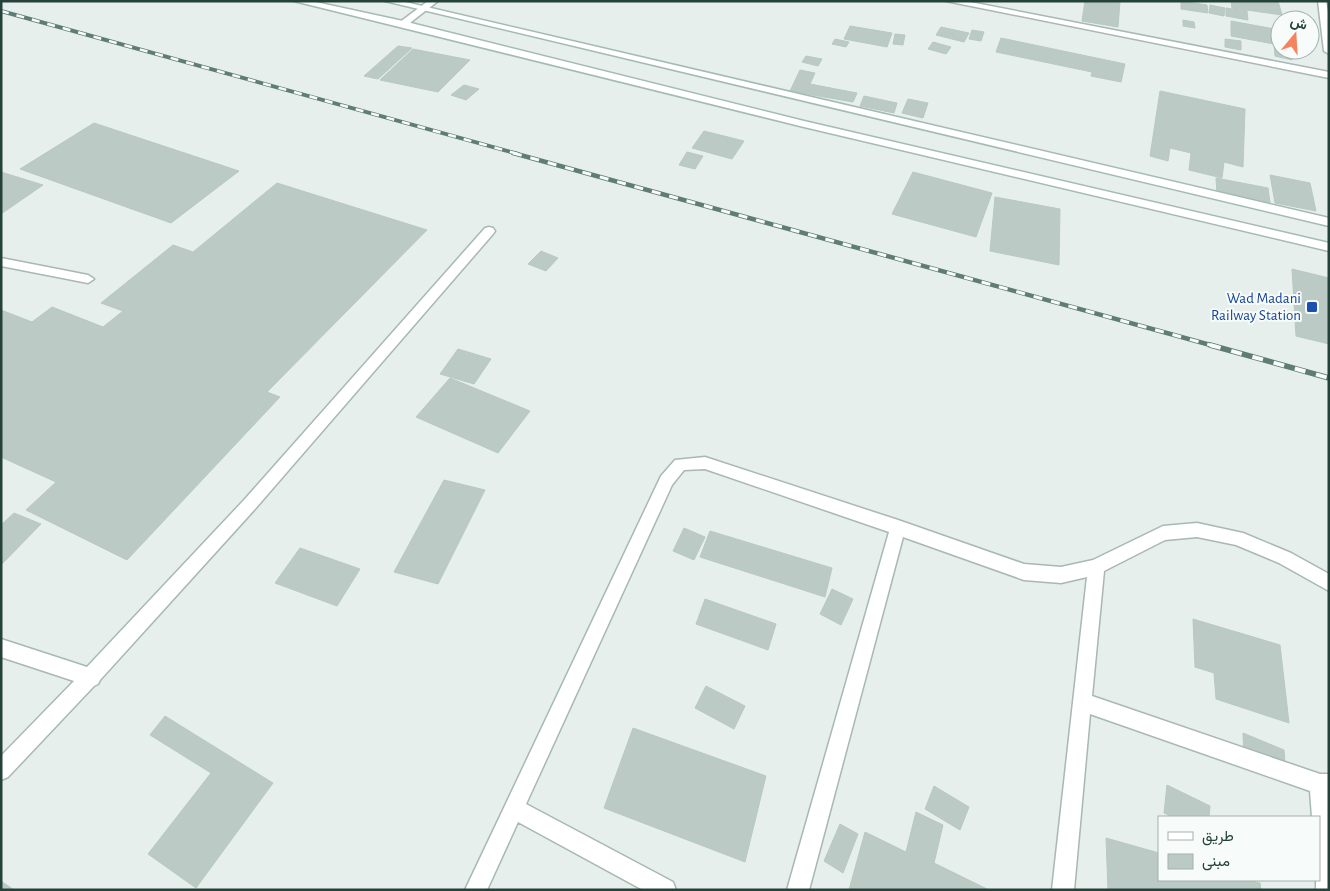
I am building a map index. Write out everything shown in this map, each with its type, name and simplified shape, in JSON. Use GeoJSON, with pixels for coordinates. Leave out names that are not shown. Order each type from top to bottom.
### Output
{"type":"FeatureCollection","features":[{"type":"Feature","properties":{"kind":"main road"},"geometry":{"type":"LineString","coordinates":[[298,1],[403,24],[804,124],[1329,247]]}},
{"type":"Feature","properties":{"kind":"main road"},"geometry":{"type":"LineString","coordinates":[[389,1],[1329,222]]}},
{"type":"Feature","properties":{"kind":"main road"},"geometry":{"type":"LineString","coordinates":[[403,24],[434,1]]}},
{"type":"Feature","properties":{"kind":"main road"},"geometry":{"type":"LineString","coordinates":[[950,1],[1329,75]]}},
{"type":"Feature","properties":{"kind":"main road"},"geometry":{"type":"LineString","coordinates":[[1322,1],[1329,51]]}},
{"type":"Feature","properties":{"kind":"main road"},"geometry":{"type":"LineString","coordinates":[[1,770],[92,678],[260,494],[489,231]]}},
{"type":"Feature","properties":{"kind":"main road"},"geometry":{"type":"LineString","coordinates":[[1,262],[88,279]]}},
{"type":"Feature","properties":{"kind":"main road"},"geometry":{"type":"LineString","coordinates":[[476,890],[666,480],[680,464],[705,462],[1024,572],[1060,575],[1096,567],[1163,533],[1197,530],[1237,538],[1286,558],[1329,584]]}},
{"type":"Feature","properties":{"kind":"main road"},"geometry":{"type":"LineString","coordinates":[[798,890],[898,527]]}},
{"type":"Feature","properties":{"kind":"main road"},"geometry":{"type":"LineString","coordinates":[[1063,890],[1096,567]]}},
{"type":"Feature","properties":{"kind":"main road"},"geometry":{"type":"LineString","coordinates":[[1,648],[92,678]]}},
{"type":"Feature","properties":{"kind":"main road"},"geometry":{"type":"LineString","coordinates":[[1082,702],[1325,784],[1327,890]]}},
{"type":"Feature","properties":{"kind":"main road"},"geometry":{"type":"LineString","coordinates":[[513,808],[665,890]]}},
{"type":"Feature","properties":{"kind":"building"},"geometry":{"type":"Polygon","coordinates":[[[1085,1],[1120,1],[1118,27],[1082,21],[1085,1]]]}},
{"type":"Feature","properties":{"kind":"building"},"geometry":{"type":"Polygon","coordinates":[[[1181,1],[1207,5],[1208,13],[1181,9],[1181,1]]]}},
{"type":"Feature","properties":{"kind":"building"},"geometry":{"type":"Polygon","coordinates":[[[1231,1],[1278,1],[1281,10],[1270,10],[1270,13],[1232,8],[1231,1]]]}},
{"type":"Feature","properties":{"kind":"building"},"geometry":{"type":"Polygon","coordinates":[[[1210,5],[1225,8],[1224,16],[1209,13],[1210,5]]]}},
{"type":"Feature","properties":{"kind":"building"},"geometry":{"type":"Polygon","coordinates":[[[1226,8],[1247,11],[1248,20],[1226,16],[1226,8]]]}},
{"type":"Feature","properties":{"kind":"building"},"geometry":{"type":"Polygon","coordinates":[[[1183,20],[1194,22],[1195,28],[1183,26],[1183,20]]]}},
{"type":"Feature","properties":{"kind":"building"},"geometry":{"type":"Polygon","coordinates":[[[1231,21],[1270,28],[1270,43],[1231,36],[1231,21]]]}},
{"type":"Feature","properties":{"kind":"building"},"geometry":{"type":"Polygon","coordinates":[[[850,26],[892,33],[887,47],[844,39],[850,26]]]}},
{"type":"Feature","properties":{"kind":"building"},"geometry":{"type":"Polygon","coordinates":[[[941,27],[969,33],[964,42],[936,35],[941,27]]]}},
{"type":"Feature","properties":{"kind":"building"},"geometry":{"type":"Polygon","coordinates":[[[972,30],[984,32],[981,41],[969,39],[972,30]]]}},
{"type":"Feature","properties":{"kind":"building"},"geometry":{"type":"Polygon","coordinates":[[[895,34],[905,35],[903,45],[893,44],[895,34]]]}},
{"type":"Feature","properties":{"kind":"building"},"geometry":{"type":"Polygon","coordinates":[[[1001,38],[1125,64],[1121,82],[1091,76],[1092,72],[996,52],[1001,38]]]}},
{"type":"Feature","properties":{"kind":"building"},"geometry":{"type":"Polygon","coordinates":[[[835,39],[849,42],[846,47],[832,44],[835,39]]]}},
{"type":"Feature","properties":{"kind":"building"},"geometry":{"type":"Polygon","coordinates":[[[1225,39],[1241,41],[1241,50],[1225,47],[1225,39]]]}},
{"type":"Feature","properties":{"kind":"building"},"geometry":{"type":"Polygon","coordinates":[[[933,42],[951,47],[946,54],[928,49],[933,42]]]}},
{"type":"Feature","properties":{"kind":"building"},"geometry":{"type":"Polygon","coordinates":[[[398,46],[412,48],[378,79],[364,76],[398,46]]]}},
{"type":"Feature","properties":{"kind":"building"},"geometry":{"type":"Polygon","coordinates":[[[413,49],[470,60],[438,92],[380,80],[413,49]]]}},
{"type":"Feature","properties":{"kind":"building"},"geometry":{"type":"Polygon","coordinates":[[[806,56],[822,59],[818,66],[802,62],[806,56]]]}},
{"type":"Feature","properties":{"kind":"building"},"geometry":{"type":"Polygon","coordinates":[[[800,70],[815,73],[810,84],[857,93],[853,102],[790,91],[800,70]]]}},
{"type":"Feature","properties":{"kind":"building"},"geometry":{"type":"Polygon","coordinates":[[[464,85],[479,89],[466,100],[451,95],[464,85]]]}},
{"type":"Feature","properties":{"kind":"building"},"geometry":{"type":"Polygon","coordinates":[[[1160,91],[1245,109],[1243,167],[1224,162],[1222,178],[1189,170],[1191,153],[1170,148],[1168,161],[1150,156],[1160,91]]]}},
{"type":"Feature","properties":{"kind":"building"},"geometry":{"type":"Polygon","coordinates":[[[864,96],[897,103],[894,113],[860,106],[864,96]]]}},
{"type":"Feature","properties":{"kind":"building"},"geometry":{"type":"Polygon","coordinates":[[[908,99],[928,103],[923,118],[902,113],[908,99]]]}},
{"type":"Feature","properties":{"kind":"building"},"geometry":{"type":"Polygon","coordinates":[[[94,123],[239,171],[171,223],[20,169],[94,123]]]}},
{"type":"Feature","properties":{"kind":"building"},"geometry":{"type":"Polygon","coordinates":[[[704,131],[744,141],[732,159],[692,148],[704,131]]]}},
{"type":"Feature","properties":{"kind":"building"},"geometry":{"type":"Polygon","coordinates":[[[687,152],[703,156],[695,169],[679,165],[687,152]]]}},
{"type":"Feature","properties":{"kind":"building"},"geometry":{"type":"Polygon","coordinates":[[[1,172],[43,185],[1,214],[1,172]]]}},
{"type":"Feature","properties":{"kind":"building"},"geometry":{"type":"Polygon","coordinates":[[[913,172],[992,193],[976,237],[892,214],[913,172]]]}},
{"type":"Feature","properties":{"kind":"building"},"geometry":{"type":"Polygon","coordinates":[[[1270,175],[1310,183],[1316,211],[1275,203],[1270,175]]]}},
{"type":"Feature","properties":{"kind":"building"},"geometry":{"type":"Polygon","coordinates":[[[1216,178],[1268,188],[1270,203],[1217,193],[1216,178]]]}},
{"type":"Feature","properties":{"kind":"building"},"geometry":{"type":"Polygon","coordinates":[[[277,183],[427,230],[267,392],[280,397],[127,560],[26,510],[56,482],[1,457],[1,310],[32,322],[52,307],[103,327],[123,311],[101,303],[173,245],[193,252],[277,183]]]}},
{"type":"Feature","properties":{"kind":"building"},"geometry":{"type":"Polygon","coordinates":[[[995,197],[1060,209],[1059,265],[990,251],[995,197]]]}},
{"type":"Feature","properties":{"kind":"building"},"geometry":{"type":"Polygon","coordinates":[[[541,251],[558,258],[546,271],[528,264],[541,251]]]}},
{"type":"Feature","properties":{"kind":"building","name":"Wad Madani Railway Station"},"geometry":{"type":"Polygon","coordinates":[[[1292,269],[1329,278],[1329,344],[1296,336],[1292,269]]]}},
{"type":"Feature","properties":{"kind":"building"},"geometry":{"type":"Polygon","coordinates":[[[458,349],[491,359],[474,384],[440,374],[458,349]]]}},
{"type":"Feature","properties":{"kind":"building"},"geometry":{"type":"Polygon","coordinates":[[[450,378],[530,411],[498,453],[416,417],[450,378]]]}},
{"type":"Feature","properties":{"kind":"building"},"geometry":{"type":"Polygon","coordinates":[[[444,480],[485,490],[438,584],[394,572],[444,480]]]}},
{"type":"Feature","properties":{"kind":"building"},"geometry":{"type":"Polygon","coordinates":[[[14,513],[41,524],[1,565],[1,525],[14,513]]]}},
{"type":"Feature","properties":{"kind":"building"},"geometry":{"type":"Polygon","coordinates":[[[684,528],[705,537],[694,560],[673,551],[684,528]]]}},
{"type":"Feature","properties":{"kind":"building"},"geometry":{"type":"Polygon","coordinates":[[[710,531],[832,568],[825,597],[700,557],[710,531]]]}},
{"type":"Feature","properties":{"kind":"building"},"geometry":{"type":"Polygon","coordinates":[[[300,548],[360,569],[337,606],[275,583],[300,548]]]}},
{"type":"Feature","properties":{"kind":"building"},"geometry":{"type":"Polygon","coordinates":[[[832,589],[853,599],[841,625],[820,614],[832,589]]]}},
{"type":"Feature","properties":{"kind":"building"},"geometry":{"type":"Polygon","coordinates":[[[705,599],[776,624],[768,650],[696,624],[705,599]]]}},
{"type":"Feature","properties":{"kind":"building"},"geometry":{"type":"Polygon","coordinates":[[[1193,619],[1280,645],[1289,723],[1216,699],[1214,673],[1195,667],[1193,619]]]}},
{"type":"Feature","properties":{"kind":"building"},"geometry":{"type":"Polygon","coordinates":[[[706,686],[745,706],[734,729],[695,708],[706,686]]]}},
{"type":"Feature","properties":{"kind":"building"},"geometry":{"type":"Polygon","coordinates":[[[165,716],[273,783],[196,888],[148,854],[211,773],[150,735],[165,716]]]}},
{"type":"Feature","properties":{"kind":"building"},"geometry":{"type":"Polygon","coordinates":[[[633,728],[766,776],[745,862],[604,808],[633,728]]]}},
{"type":"Feature","properties":{"kind":"building"},"geometry":{"type":"Polygon","coordinates":[[[1243,733],[1284,750],[1286,777],[1244,761],[1243,733]]]}},
{"type":"Feature","properties":{"kind":"building"},"geometry":{"type":"Polygon","coordinates":[[[1167,785],[1210,806],[1209,816],[1171,816],[1164,813],[1167,785]]]}},
{"type":"Feature","properties":{"kind":"building"},"geometry":{"type":"Polygon","coordinates":[[[934,786],[969,807],[960,830],[925,809],[934,786]]]}},
{"type":"Feature","properties":{"kind":"building"},"geometry":{"type":"Polygon","coordinates":[[[916,812],[943,825],[934,863],[989,890],[849,890],[865,832],[906,852],[916,812]]]}},
{"type":"Feature","properties":{"kind":"building"},"geometry":{"type":"Polygon","coordinates":[[[840,824],[858,834],[843,873],[824,861],[840,824]]]}},
{"type":"Feature","properties":{"kind":"building"},"geometry":{"type":"Polygon","coordinates":[[[1106,838],[1158,853],[1158,881],[1252,881],[1260,883],[1261,890],[1108,890],[1106,838]]]}},
{"type":"Feature","properties":{"kind":"building"},"geometry":{"type":"Polygon","coordinates":[[[1,881],[14,890],[1,890],[1,881]]]}},
{"type":"Feature","properties":{"kind":"railway"},"geometry":{"type":"LineString","coordinates":[[1,11],[518,154]]}},
{"type":"Feature","properties":{"kind":"railway"},"geometry":{"type":"LineString","coordinates":[[513,153],[1214,346]]}},
{"type":"Feature","properties":{"kind":"railway"},"geometry":{"type":"LineString","coordinates":[[1210,345],[1329,378]]}},
{"type":"Feature","properties":{"kind":"place","name":"Wad Madani Railway Station"},"geometry":{"type":"Point","coordinates":[1312,307]}}]}
